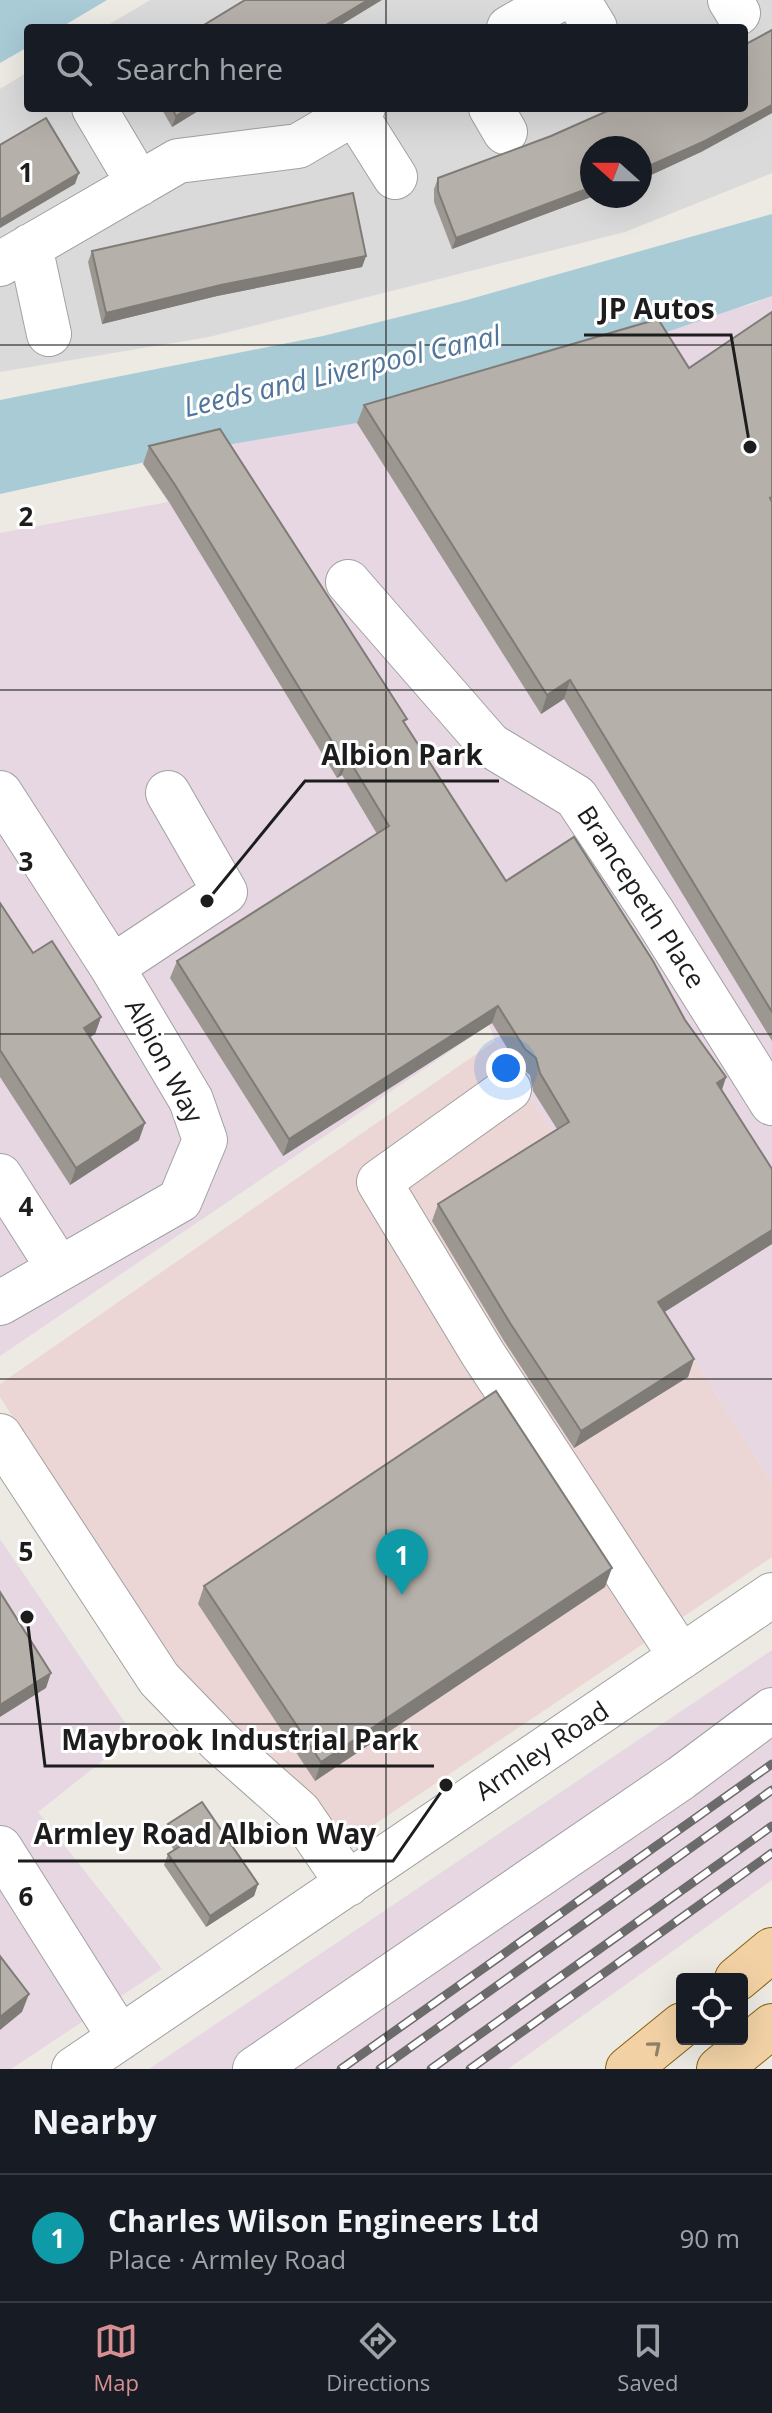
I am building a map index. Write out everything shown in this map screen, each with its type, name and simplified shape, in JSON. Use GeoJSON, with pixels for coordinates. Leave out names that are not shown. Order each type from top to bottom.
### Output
{"type":"FeatureCollection","features":[{"type":"Feature","properties":{"kind":"main road"},"geometry":{"type":"LineString","coordinates":[[744,1973],[772,1950]]}},
{"type":"Feature","properties":{"kind":"main road"},"geometry":{"type":"LineString","coordinates":[[719,2069],[772,2026]]}},
{"type":"Feature","properties":{"kind":"main road"},"geometry":{"type":"LineString","coordinates":[[628,2069],[676,2030]]}},
{"type":"Feature","properties":{"kind":"street"},"geometry":{"type":"LineString","coordinates":[[516,24],[558,0]]}},
{"type":"Feature","properties":{"kind":"street"},"geometry":{"type":"LineString","coordinates":[[578,0],[593,24]]}},
{"type":"Feature","properties":{"kind":"street"},"geometry":{"type":"LineString","coordinates":[[96,112],[139,184]]}},
{"type":"Feature","properties":{"kind":"street"},"geometry":{"type":"LineString","coordinates":[[49,334],[15,255],[178,161],[298,146],[355,112]]}},
{"type":"Feature","properties":{"kind":"street"},"geometry":{"type":"LineString","coordinates":[[359,112],[395,177]]}},
{"type":"Feature","properties":{"kind":"street","name":"Brancepeth Place"},"geometry":{"type":"LineString","coordinates":[[348,582],[490,745],[576,797],[772,1103]]}},
{"type":"Feature","properties":{"kind":"street","name":"Albion Way"},"geometry":{"type":"LineString","coordinates":[[0,793],[112,967],[191,1100],[205,1140],[180,1200],[58,1267],[0,1303]]}},
{"type":"Feature","properties":{"kind":"street"},"geometry":{"type":"LineString","coordinates":[[112,967],[225,892],[168,793]]}},
{"type":"Feature","properties":{"kind":"street"},"geometry":{"type":"LineString","coordinates":[[509,1089],[379,1182],[483,1354],[681,1657]]}},
{"type":"Feature","properties":{"kind":"street"},"geometry":{"type":"LineString","coordinates":[[0,1176],[58,1267]]}},
{"type":"Feature","properties":{"kind":"street"},"geometry":{"type":"LineString","coordinates":[[0,1436],[159,1679],[220,1742],[299,1812],[348,1884]]}},
{"type":"Feature","properties":{"kind":"street","name":"Armley Road"},"geometry":{"type":"LineString","coordinates":[[74,2069],[772,1595]]}},
{"type":"Feature","properties":{"kind":"street"},"geometry":{"type":"LineString","coordinates":[[255,2069],[681,1778],[772,1710]]}},
{"type":"Feature","properties":{"kind":"street"},"geometry":{"type":"LineString","coordinates":[[0,1848],[120,2038]]}},
{"type":"Feature","properties":{"kind":"shaded area"},"geometry":{"type":"Polygon","coordinates":[[[150,0],[772,0],[772,173],[625,232],[209,337],[0,372],[0,89],[24,74],[24,112],[748,112],[748,24],[110,24],[150,0]]]}},
{"type":"Feature","properties":{"kind":"shaded area"},"geometry":{"type":"Polygon","coordinates":[[[772,296],[772,1483],[495,1041],[489,1025],[0,1356],[0,533],[168,502],[143,464],[752,304],[772,296]]]}},
{"type":"Feature","properties":{"kind":"shaded area"},"geometry":{"type":"Polygon","coordinates":[[[495,1041],[772,1483],[772,1557],[350,1841],[172,1665],[0,1397],[0,1384],[495,1041]]]}},
{"type":"Feature","properties":{"kind":"shaded area"},"geometry":{"type":"Polygon","coordinates":[[[0,1539],[134,1736],[38,1812],[162,1969],[11,2069],[0,2069],[0,1539]]]}},
{"type":"Feature","properties":{"kind":"shaded area"},"geometry":{"type":"Polygon","coordinates":[[[772,1650],[772,1880],[508,2069],[149,2069],[772,1650]]]}},
{"type":"Feature","properties":{"kind":"water"},"geometry":{"type":"Polygon","coordinates":[[[0,0],[107,0],[67,24],[24,24],[24,49],[0,63],[0,0]]]}},
{"type":"Feature","properties":{"kind":"water","name":"Leeds and Liverpool Canal"},"geometry":{"type":"Polygon","coordinates":[[[772,214],[772,296],[652,337],[357,423],[214,447],[0,494],[0,400],[323,336],[463,301],[772,214]]]}},
{"type":"Feature","properties":{"kind":"building"},"geometry":{"type":"Polygon","coordinates":[[[245,0],[368,0],[328,24],[206,24],[245,0]]]}},
{"type":"Feature","properties":{"kind":"building"},"geometry":{"type":"Polygon","coordinates":[[[772,30],[772,105],[705,141],[652,165],[652,136],[580,136],[580,192],[456,238],[438,191],[438,178],[551,136],[605,112],[748,112],[748,43],[772,30]]]}},
{"type":"Feature","properties":{"kind":"building"},"geometry":{"type":"Polygon","coordinates":[[[46,118],[79,173],[0,220],[0,145],[46,118]]]}},
{"type":"Feature","properties":{"kind":"building"},"geometry":{"type":"Polygon","coordinates":[[[353,193],[366,256],[221,285],[106,313],[92,251],[353,193]]]}},
{"type":"Feature","properties":{"kind":"building"},"geometry":{"type":"Polygon","coordinates":[[[772,312],[772,1012],[570,680],[547,695],[364,405],[658,319],[689,368],[772,312]]]}},
{"type":"Feature","properties":{"kind":"building"},"geometry":{"type":"Polygon","coordinates":[[[220,429],[407,719],[403,721],[506,881],[574,837],[653,961],[685,1020],[726,1077],[717,1083],[772,1169],[772,1230],[658,1302],[694,1359],[581,1431],[510,1323],[438,1204],[569,1122],[540,1073],[536,1058],[525,1049],[498,1006],[289,1139],[177,961],[389,826],[348,758],[344,761],[149,446],[220,429]]]}},
{"type":"Feature","properties":{"kind":"building"},"geometry":{"type":"Polygon","coordinates":[[[0,903],[33,953],[52,941],[101,1017],[84,1028],[145,1123],[76,1168],[0,1050],[0,903]]]}},
{"type":"Feature","properties":{"kind":"building"},"geometry":{"type":"Polygon","coordinates":[[[496,1391],[612,1568],[321,1762],[204,1586],[496,1391]]]}},
{"type":"Feature","properties":{"kind":"building"},"geometry":{"type":"Polygon","coordinates":[[[0,1592],[51,1673],[0,1705],[0,1592]]]}},
{"type":"Feature","properties":{"kind":"building"},"geometry":{"type":"Polygon","coordinates":[[[202,1802],[258,1884],[210,1916],[168,1854],[182,1845],[168,1824],[202,1802]]]}},
{"type":"Feature","properties":{"kind":"building"},"geometry":{"type":"Polygon","coordinates":[[[0,1956],[29,1994],[0,2017],[0,1956]]]}},
{"type":"Feature","properties":{"kind":"railway"},"geometry":{"type":"LineString","coordinates":[[341,2069],[772,1764]]}},
{"type":"Feature","properties":{"kind":"railway"},"geometry":{"type":"LineString","coordinates":[[380,2069],[772,1790]]}},
{"type":"Feature","properties":{"kind":"railway"},"geometry":{"type":"LineString","coordinates":[[431,2069],[772,1826]]}},
{"type":"Feature","properties":{"kind":"railway"},"geometry":{"type":"LineString","coordinates":[[470,2069],[772,1853]]}},
{"type":"Feature","properties":{"kind":"place","name":"JP Autos"},"geometry":{"type":"Point","coordinates":[750,447]}},
{"type":"Feature","properties":{"kind":"place","name":"Albion Park"},"geometry":{"type":"Point","coordinates":[207,901]}},
{"type":"Feature","properties":{"kind":"place","name":"Charles Wilson Engineers Ltd"},"geometry":{"type":"Point","coordinates":[402,1595]}},
{"type":"Feature","properties":{"kind":"place","name":"Maybrook Industrial Park"},"geometry":{"type":"Point","coordinates":[27,1617]}},
{"type":"Feature","properties":{"kind":"place","name":"Armley Road Albion Way"},"geometry":{"type":"Point","coordinates":[446,1785]}}]}
